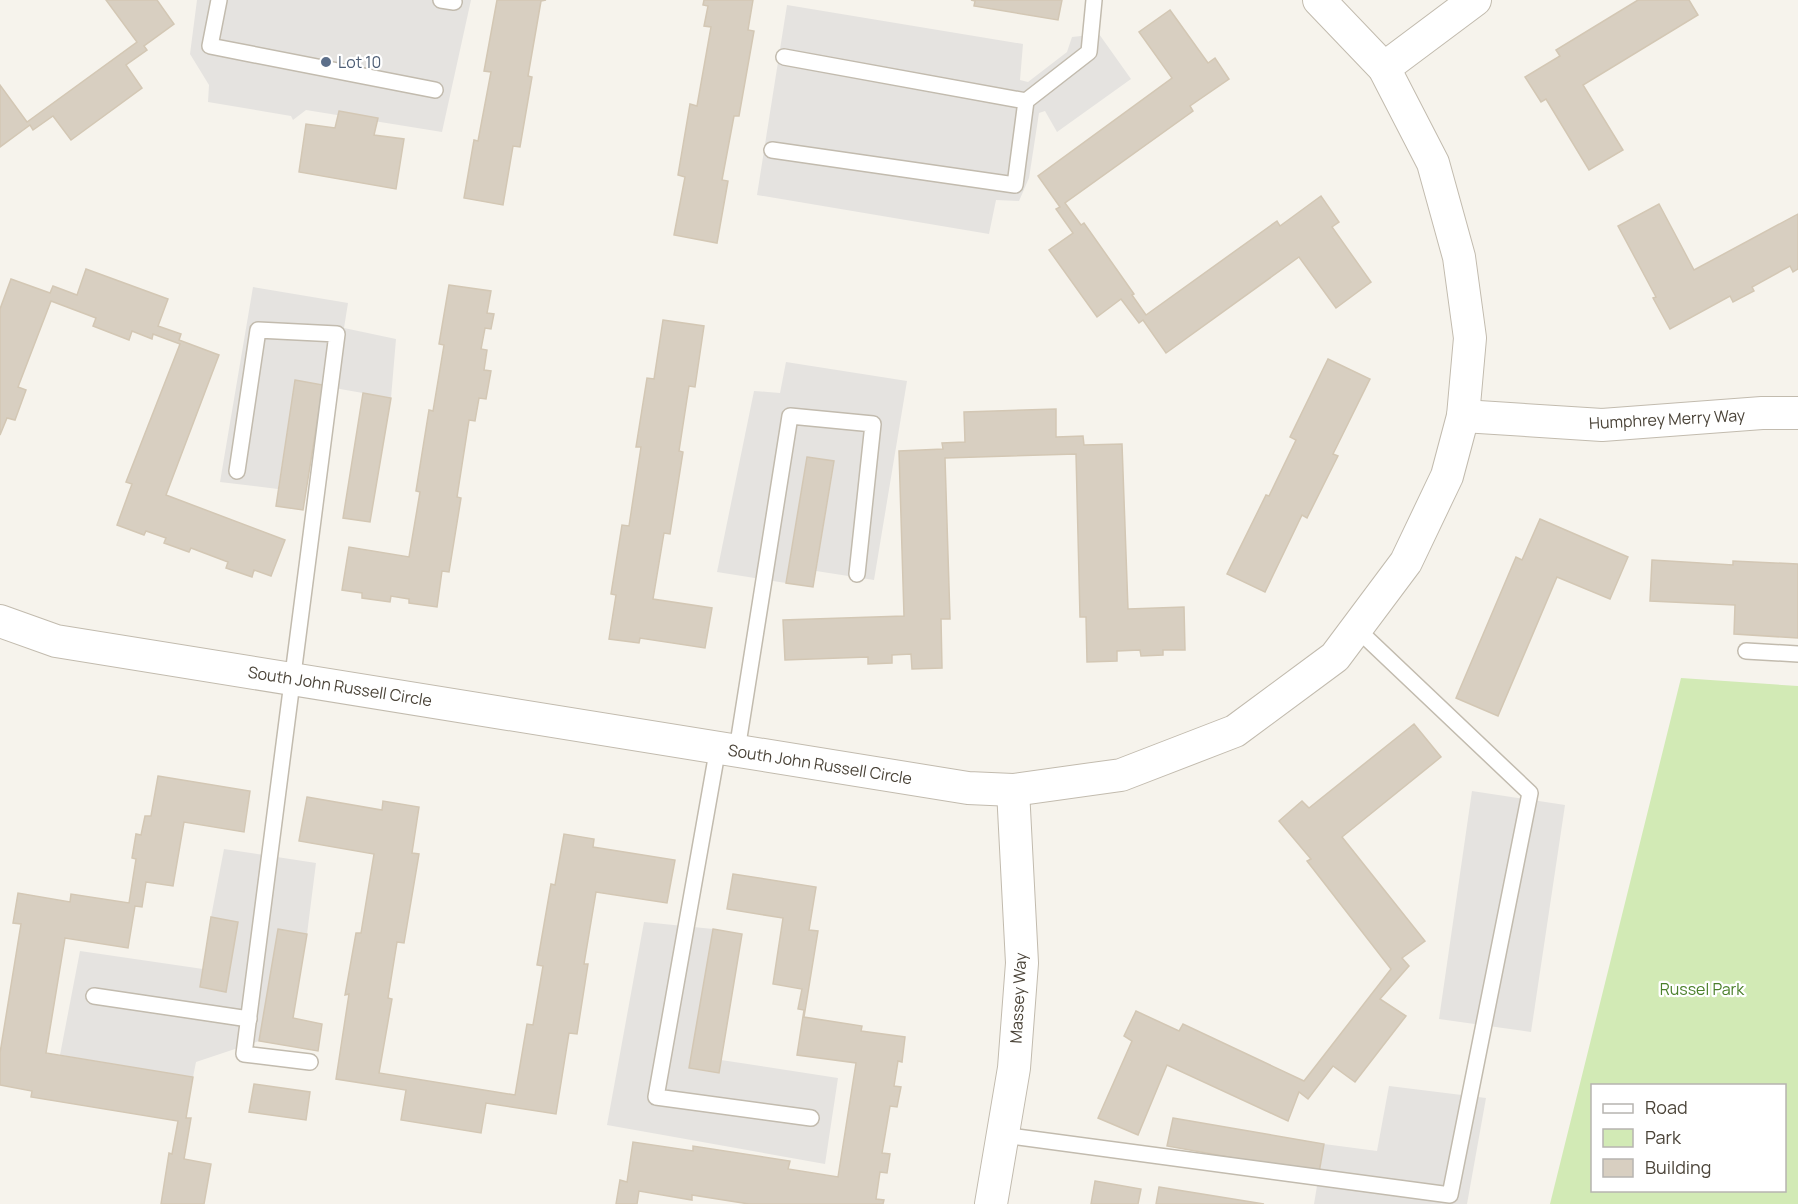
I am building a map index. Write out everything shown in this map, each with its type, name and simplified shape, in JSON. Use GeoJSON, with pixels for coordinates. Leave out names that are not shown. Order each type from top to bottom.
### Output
{"type":"FeatureCollection","features":[{"type":"Feature","properties":{"kind":"street","name":"South John Russell Circle"},"geometry":{"type":"LineString","coordinates":[[2,629],[56,641],[968,788],[1014,790],[1121,775],[1234,731],[1335,657],[1406,562],[1447,476],[1463,416],[1470,338],[1460,256],[1433,163],[1384,68],[1319,0]]}},
{"type":"Feature","properties":{"kind":"street"},"geometry":{"type":"LineString","coordinates":[[1384,68],[1475,0]]}},
{"type":"Feature","properties":{"kind":"street","name":"Humphrey Merry Way"},"geometry":{"type":"LineString","coordinates":[[1463,416],[1602,425],[1762,413],[1798,413]]}},
{"type":"Feature","properties":{"kind":"street","name":"Massey Way"},"geometry":{"type":"LineString","coordinates":[[991,1204],[1014,1068],[1022,963],[1014,790]]}},
{"type":"Feature","properties":{"kind":"lane"},"geometry":{"type":"LineString","coordinates":[[219,0],[210,46],[435,90]]}},
{"type":"Feature","properties":{"kind":"lane"},"geometry":{"type":"LineString","coordinates":[[772,150],[1015,184],[1026,101],[1089,52],[1094,0]]}},
{"type":"Feature","properties":{"kind":"lane"},"geometry":{"type":"LineString","coordinates":[[784,57],[1026,101]]}},
{"type":"Feature","properties":{"kind":"lane"},"geometry":{"type":"LineString","coordinates":[[237,471],[258,330],[337,334],[244,1054],[309,1062]]}},
{"type":"Feature","properties":{"kind":"lane"},"geometry":{"type":"LineString","coordinates":[[811,1118],[656,1097],[727,748],[790,416],[873,424],[857,574]]}},
{"type":"Feature","properties":{"kind":"lane"},"geometry":{"type":"LineString","coordinates":[[1003,1135],[1450,1196],[1530,793],[1356,628]]}},
{"type":"Feature","properties":{"kind":"lane"},"geometry":{"type":"LineString","coordinates":[[1746,651],[1798,654]]}},
{"type":"Feature","properties":{"kind":"lane"},"geometry":{"type":"LineString","coordinates":[[94,996],[249,1019]]}},
{"type":"Feature","properties":{"kind":"green space","name":"Russel Park"},"geometry":{"type":"Polygon","coordinates":[[[1681,678],[1798,686],[1798,1204],[1550,1204],[1681,678]]]}},
{"type":"Feature","properties":{"kind":"shaded area","name":"Lot 10"},"geometry":{"type":"Polygon","coordinates":[[[197,0],[471,0],[442,132],[306,110],[293,120],[291,116],[208,102],[209,85],[190,54],[197,0]]]}},
{"type":"Feature","properties":{"kind":"shaded area"},"geometry":{"type":"Polygon","coordinates":[[[787,5],[1023,44],[1020,80],[1028,82],[1067,52],[1072,37],[1099,34],[1131,79],[1057,132],[1045,111],[1039,113],[1029,178],[1019,201],[996,200],[989,234],[757,195],[787,5]]]}},
{"type":"Feature","properties":{"kind":"shaded area"},"geometry":{"type":"Polygon","coordinates":[[[253,287],[348,303],[344,328],[396,339],[391,398],[295,381],[278,489],[220,482],[253,287]]]}},
{"type":"Feature","properties":{"kind":"shaded area"},"geometry":{"type":"Polygon","coordinates":[[[786,362],[907,381],[874,580],[816,571],[834,462],[807,457],[786,583],[717,572],[754,391],[780,393],[786,362]]]}},
{"type":"Feature","properties":{"kind":"shaded area"},"geometry":{"type":"Polygon","coordinates":[[[1472,791],[1565,805],[1531,1032],[1439,1019],[1472,791]]]}},
{"type":"Feature","properties":{"kind":"shaded area"},"geometry":{"type":"Polygon","coordinates":[[[224,849],[316,863],[307,934],[278,929],[259,1041],[196,1062],[193,1077],[60,1055],[80,951],[203,969],[200,987],[225,992],[211,917],[224,849]]]}},
{"type":"Feature","properties":{"kind":"shaded area"},"geometry":{"type":"Polygon","coordinates":[[[644,922],[713,929],[689,1068],[718,1073],[721,1060],[838,1078],[825,1164],[607,1125],[644,922]]]}},
{"type":"Feature","properties":{"kind":"shaded area"},"geometry":{"type":"Polygon","coordinates":[[[1389,1086],[1486,1098],[1467,1204],[1314,1204],[1324,1144],[1377,1151],[1389,1086]]]}},
{"type":"Feature","properties":{"kind":"building"},"geometry":{"type":"Polygon","coordinates":[[[106,0],[157,0],[174,24],[144,46],[147,50],[126,65],[142,88],[71,140],[53,116],[33,130],[30,125],[0,147],[0,85],[27,122],[137,42],[106,0]]]}},
{"type":"Feature","properties":{"kind":"building"},"geometry":{"type":"Polygon","coordinates":[[[497,0],[546,0],[541,1],[528,76],[532,77],[520,147],[513,146],[503,205],[464,198],[474,140],[478,141],[491,72],[484,71],[497,0]]]}},
{"type":"Feature","properties":{"kind":"building"},"geometry":{"type":"Polygon","coordinates":[[[704,0],[753,0],[748,30],[754,31],[739,116],[734,116],[722,180],[728,181],[717,243],[674,235],[685,177],[678,175],[690,104],[697,106],[711,27],[704,26],[708,6],[703,5],[704,0]]]}},
{"type":"Feature","properties":{"kind":"building"},"geometry":{"type":"Polygon","coordinates":[[[971,0],[1062,0],[1058,20],[974,6],[975,1],[971,0]]]}},
{"type":"Feature","properties":{"kind":"building"},"geometry":{"type":"Polygon","coordinates":[[[1638,0],[1689,0],[1698,15],[1583,85],[1623,150],[1589,170],[1546,99],[1541,102],[1525,77],[1560,56],[1556,50],[1638,0]]]}},
{"type":"Feature","properties":{"kind":"building"},"geometry":{"type":"Polygon","coordinates":[[[1170,10],[1208,63],[1215,58],[1229,79],[1190,106],[1193,111],[1065,203],[1081,225],[1084,223],[1146,315],[1277,221],[1280,226],[1321,196],[1339,222],[1332,227],[1371,282],[1336,308],[1299,257],[1166,353],[1143,320],[1139,323],[1121,299],[1097,317],[1049,250],[1073,233],[1056,209],[1060,207],[1038,176],[1172,78],[1139,32],[1170,10]]]}},
{"type":"Feature","properties":{"kind":"building"},"geometry":{"type":"Polygon","coordinates":[[[339,111],[378,118],[374,135],[404,139],[396,189],[299,172],[306,124],[335,128],[339,111]]]}},
{"type":"Feature","properties":{"kind":"building"},"geometry":{"type":"Polygon","coordinates":[[[1659,204],[1694,270],[1798,214],[1798,269],[1793,272],[1790,266],[1752,287],[1754,291],[1733,302],[1730,296],[1670,329],[1653,298],[1656,297],[1618,226],[1659,204]]]}},
{"type":"Feature","properties":{"kind":"building"},"geometry":{"type":"Polygon","coordinates":[[[86,269],[168,299],[158,326],[181,334],[179,340],[219,355],[166,495],[285,540],[271,576],[254,570],[252,577],[226,568],[228,562],[191,548],[189,552],[164,543],[166,538],[146,531],[144,535],[117,525],[132,484],[126,482],[180,344],[153,334],[152,339],[132,331],[129,340],[93,326],[96,318],[51,301],[18,387],[26,390],[15,420],[7,418],[0,435],[0,309],[11,279],[50,293],[53,286],[77,295],[86,269]]]}},
{"type":"Feature","properties":{"kind":"building"},"geometry":{"type":"Polygon","coordinates":[[[449,285],[491,291],[487,313],[494,314],[491,329],[485,328],[481,349],[487,350],[484,370],[491,371],[486,399],[479,398],[475,421],[469,420],[457,497],[461,498],[449,572],[442,571],[437,607],[409,603],[409,599],[391,596],[390,602],[362,598],[362,593],[342,590],[349,547],[409,557],[420,492],[416,491],[429,410],[433,411],[444,345],[439,344],[449,285]]]}},
{"type":"Feature","properties":{"kind":"building"},"geometry":{"type":"Polygon","coordinates":[[[663,320],[704,326],[695,387],[689,386],[679,451],[683,452],[670,534],[664,533],[653,599],[712,608],[705,648],[640,638],[639,643],[609,639],[616,595],[611,594],[622,525],[629,526],[641,447],[636,447],[647,378],[654,379],[663,320]]]}},
{"type":"Feature","properties":{"kind":"building"},"geometry":{"type":"Polygon","coordinates":[[[1328,359],[1370,379],[1333,454],[1338,456],[1307,518],[1302,515],[1265,592],[1227,574],[1296,440],[1290,437],[1328,359]]]}},
{"type":"Feature","properties":{"kind":"building"},"geometry":{"type":"Polygon","coordinates":[[[295,380],[323,385],[303,510],[276,506],[295,380]]]}},
{"type":"Feature","properties":{"kind":"building"},"geometry":{"type":"Polygon","coordinates":[[[363,393],[391,398],[370,522],[343,518],[363,393]]]}},
{"type":"Feature","properties":{"kind":"building"},"geometry":{"type":"Polygon","coordinates":[[[1056,409],[1056,437],[1083,436],[1084,445],[1122,444],[1128,609],[1184,607],[1185,650],[1163,650],[1163,655],[1141,656],[1140,650],[1117,651],[1117,661],[1087,662],[1086,617],[1080,617],[1076,454],[945,458],[950,619],[941,619],[942,668],[912,669],[911,654],[892,655],[892,663],[868,664],[868,657],[785,660],[783,620],[904,616],[899,451],[943,449],[942,443],[965,442],[964,412],[1056,409]]]}},
{"type":"Feature","properties":{"kind":"building"},"geometry":{"type":"Polygon","coordinates":[[[807,457],[834,461],[813,587],[786,583],[807,457]]]}},
{"type":"Feature","properties":{"kind":"building"},"geometry":{"type":"Polygon","coordinates":[[[1540,519],[1628,557],[1610,599],[1557,577],[1498,716],[1456,698],[1516,557],[1522,560],[1540,519]]]}},
{"type":"Feature","properties":{"kind":"building"},"geometry":{"type":"Polygon","coordinates":[[[1652,560],[1733,565],[1733,561],[1798,564],[1798,638],[1734,634],[1735,605],[1650,601],[1652,560]]]}},
{"type":"Feature","properties":{"kind":"building"},"geometry":{"type":"Polygon","coordinates":[[[1414,724],[1441,757],[1342,837],[1425,941],[1402,958],[1409,966],[1380,999],[1406,1016],[1355,1082],[1333,1066],[1308,1099],[1299,1092],[1288,1121],[1167,1065],[1138,1135],[1098,1118],[1132,1041],[1124,1036],[1136,1011],[1179,1031],[1183,1024],[1304,1081],[1391,969],[1307,861],[1311,859],[1279,821],[1302,801],[1309,808],[1414,724]]]}},
{"type":"Feature","properties":{"kind":"building"},"geometry":{"type":"Polygon","coordinates":[[[158,776],[250,791],[244,832],[184,822],[173,886],[146,882],[142,907],[135,906],[128,948],[65,938],[46,1053],[193,1077],[186,1118],[191,1118],[184,1159],[211,1164],[204,1204],[161,1204],[169,1153],[172,1154],[178,1121],[31,1097],[32,1091],[0,1085],[0,1053],[21,924],[13,923],[18,893],[70,902],[71,894],[129,903],[136,859],[132,858],[136,834],[141,835],[145,816],[151,816],[158,776]]]}},
{"type":"Feature","properties":{"kind":"building"},"geometry":{"type":"Polygon","coordinates":[[[307,797],[382,810],[383,801],[419,807],[412,853],[419,854],[404,943],[397,942],[388,998],[392,999],[379,1073],[515,1095],[527,1024],[533,1025],[543,966],[537,965],[551,884],[555,885],[564,834],[594,839],[593,847],[675,860],[667,903],[596,892],[584,964],[588,964],[577,1034],[569,1033],[556,1114],[486,1103],[481,1133],[401,1120],[406,1090],[336,1079],[349,994],[345,995],[356,933],[361,933],[374,854],[299,841],[307,797]]]}},
{"type":"Feature","properties":{"kind":"building"},"geometry":{"type":"Polygon","coordinates":[[[733,874],[816,887],[809,930],[818,931],[804,1017],[862,1026],[861,1031],[905,1037],[902,1062],[898,1061],[894,1086],[901,1087],[897,1107],[890,1106],[882,1153],[890,1154],[887,1173],[880,1172],[876,1199],[884,1200],[883,1204],[749,1204],[692,1195],[692,1200],[639,1191],[637,1204],[616,1204],[620,1180],[627,1182],[633,1142],[693,1151],[693,1146],[790,1161],[788,1169],[838,1177],[856,1063],[797,1055],[804,1010],[798,1009],[802,989],[773,984],[783,918],[727,909],[733,874]]]}},
{"type":"Feature","properties":{"kind":"building"},"geometry":{"type":"Polygon","coordinates":[[[211,917],[238,922],[226,992],[200,987],[211,917]]]}},
{"type":"Feature","properties":{"kind":"building"},"geometry":{"type":"Polygon","coordinates":[[[278,929],[307,934],[293,1018],[322,1024],[318,1051],[259,1041],[278,929]]]}},
{"type":"Feature","properties":{"kind":"building"},"geometry":{"type":"Polygon","coordinates":[[[713,929],[742,934],[719,1073],[689,1068],[713,929]]]}},
{"type":"Feature","properties":{"kind":"building"},"geometry":{"type":"Polygon","coordinates":[[[254,1084],[310,1092],[306,1120],[249,1112],[254,1084]]]}},
{"type":"Feature","properties":{"kind":"building"},"geometry":{"type":"Polygon","coordinates":[[[1173,1118],[1324,1144],[1319,1173],[1167,1146],[1173,1118]]]}},
{"type":"Feature","properties":{"kind":"building"},"geometry":{"type":"Polygon","coordinates":[[[1095,1181],[1141,1189],[1138,1204],[1091,1204],[1095,1181]]]}},
{"type":"Feature","properties":{"kind":"building"},"geometry":{"type":"Polygon","coordinates":[[[1159,1187],[1264,1204],[1156,1204],[1159,1187]]]}},
{"type":"Feature","properties":{"kind":"place","name":"Lot 10"},"geometry":{"type":"Point","coordinates":[326,62]}}]}
